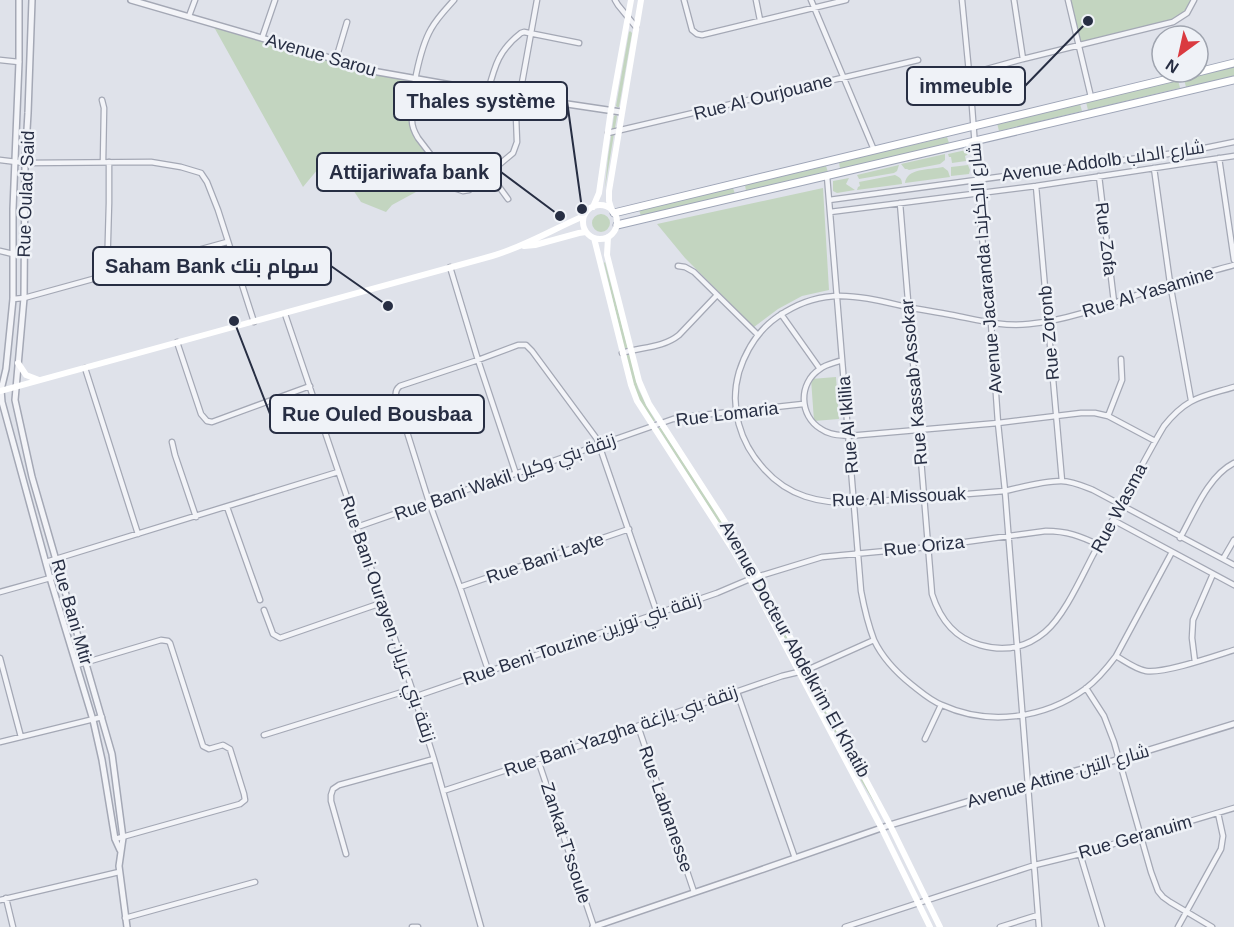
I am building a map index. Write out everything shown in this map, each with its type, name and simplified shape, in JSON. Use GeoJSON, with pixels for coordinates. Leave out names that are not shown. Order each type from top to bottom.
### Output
{"type":"FeatureCollection","features":[{"type":"Feature","properties":{"kind":"main road"},"geometry":{"type":"LineString","coordinates":[[593,207],[599,193],[631,0]]}},
{"type":"Feature","properties":{"kind":"main road"},"geometry":{"type":"LineString","coordinates":[[641,0],[608,196],[613,212],[616,219],[617,225],[608,237],[594,238],[586,232],[583,225],[586,212],[593,207],[603,206],[613,212],[1150,83]]}},
{"type":"Feature","properties":{"kind":"main road"},"geometry":{"type":"LineString","coordinates":[[1210,69],[1234,63]]}},
{"type":"Feature","properties":{"kind":"main road"},"geometry":{"type":"LineString","coordinates":[[617,225],[1234,80]]}},
{"type":"Feature","properties":{"kind":"main road"},"geometry":{"type":"LineString","coordinates":[[1,390],[492,256],[521,246],[584,216]]}},
{"type":"Feature","properties":{"kind":"main road"},"geometry":{"type":"LineString","coordinates":[[521,246],[535,245],[586,232]]}},
{"type":"Feature","properties":{"kind":"main road","name":"Avenue Docteur Abdelkrim El Khatib"},"geometry":{"type":"LineString","coordinates":[[608,237],[607,255],[644,393],[759,576],[890,825],[940,927]]}},
{"type":"Feature","properties":{"kind":"main road","name":"Avenue Docteur Abdelkrim El Khatib"},"geometry":{"type":"LineString","coordinates":[[594,238],[634,396],[750,579],[881,828],[930,927]]}},
{"type":"Feature","properties":{"kind":"main road"},"geometry":{"type":"LineString","coordinates":[[18,363],[26,375],[40,380]]}},
{"type":"Feature","properties":{"kind":"street","name":"Rue Oulad Said"},"geometry":{"type":"LineString","coordinates":[[1,390],[6,369],[13,299],[19,0]]}},
{"type":"Feature","properties":{"kind":"street","name":"Rue Oulad Said"},"geometry":{"type":"LineString","coordinates":[[15,387],[24,298],[25,163],[32,0]]}},
{"type":"Feature","properties":{"kind":"street","name":"Avenue Sarou"},"geometry":{"type":"LineString","coordinates":[[131,0],[372,70],[520,97],[621,111]]}},
{"type":"Feature","properties":{"kind":"street"},"geometry":{"type":"LineString","coordinates":[[189,16],[195,0]]}},
{"type":"Feature","properties":{"kind":"street"},"geometry":{"type":"LineString","coordinates":[[262,38],[275,0]]}},
{"type":"Feature","properties":{"kind":"street"},"geometry":{"type":"LineString","coordinates":[[454,0],[428,33],[416,79],[411,120],[420,141],[460,191],[469,190],[515,151],[518,142],[516,124],[537,0]]}},
{"type":"Feature","properties":{"kind":"street"},"geometry":{"type":"LineString","coordinates":[[615,0],[636,27]]}},
{"type":"Feature","properties":{"kind":"street"},"geometry":{"type":"LineString","coordinates":[[684,0],[692,30],[702,35],[844,0]]}},
{"type":"Feature","properties":{"kind":"street"},"geometry":{"type":"LineString","coordinates":[[756,0],[760,20]]}},
{"type":"Feature","properties":{"kind":"street"},"geometry":{"type":"LineString","coordinates":[[811,0],[874,150]]}},
{"type":"Feature","properties":{"kind":"street","name":"Avenue Jacaranda شارع الجكرندا"},"geometry":{"type":"LineString","coordinates":[[962,0],[1005,490],[1039,927]]}},
{"type":"Feature","properties":{"kind":"street"},"geometry":{"type":"LineString","coordinates":[[1014,0],[1023,59]]}},
{"type":"Feature","properties":{"kind":"street"},"geometry":{"type":"LineString","coordinates":[[1068,0],[1091,97]]}},
{"type":"Feature","properties":{"kind":"street"},"geometry":{"type":"LineString","coordinates":[[969,74],[1173,22],[1187,13],[1194,0]]}},
{"type":"Feature","properties":{"kind":"street"},"geometry":{"type":"LineString","coordinates":[[336,58],[347,22]]}},
{"type":"Feature","properties":{"kind":"street"},"geometry":{"type":"LineString","coordinates":[[488,91],[501,53],[521,33],[579,43]]}},
{"type":"Feature","properties":{"kind":"street"},"geometry":{"type":"LineString","coordinates":[[0,60],[19,62]]}},
{"type":"Feature","properties":{"kind":"street","name":"Rue Al Ourjouane"},"geometry":{"type":"LineString","coordinates":[[608,133],[918,60]]}},
{"type":"Feature","properties":{"kind":"street"},"geometry":{"type":"LineString","coordinates":[[102,100],[110,203],[107,274]]}},
{"type":"Feature","properties":{"kind":"street","name":"Avenue Addolb شارع الدلب"},"geometry":{"type":"LineString","coordinates":[[829,200],[1190,151],[1234,142]]}},
{"type":"Feature","properties":{"kind":"street","name":"Avenue Addolb شارع الدلب"},"geometry":{"type":"LineString","coordinates":[[830,212],[1036,186],[1234,156]]}},
{"type":"Feature","properties":{"kind":"street"},"geometry":{"type":"LineString","coordinates":[[1218,158],[1234,260]]}},
{"type":"Feature","properties":{"kind":"street"},"geometry":{"type":"LineString","coordinates":[[0,160],[25,163],[158,163],[201,173],[213,196],[254,322]]}},
{"type":"Feature","properties":{"kind":"street"},"geometry":{"type":"LineString","coordinates":[[1154,168],[1170,283],[1191,400]]}},
{"type":"Feature","properties":{"kind":"street"},"geometry":{"type":"LineString","coordinates":[[489,173],[508,200]]}},
{"type":"Feature","properties":{"kind":"street","name":"Rue Al Iklilia"},"geometry":{"type":"LineString","coordinates":[[827,176],[862,600],[874,640],[891,664],[922,693],[941,705],[973,715],[1023,716],[1052,707],[1086,688],[1116,656],[1172,552]]}},
{"type":"Feature","properties":{"kind":"street","name":"Rue Zofa"},"geometry":{"type":"LineString","coordinates":[[1099,176],[1114,302]]}},
{"type":"Feature","properties":{"kind":"street","name":"Rue Zoronb"},"geometry":{"type":"LineString","coordinates":[[1036,186],[1062,481]]}},
{"type":"Feature","properties":{"kind":"street","name":"Rue Kassab Assokar"},"geometry":{"type":"LineString","coordinates":[[900,203],[932,594],[941,617],[952,629],[972,642],[993,648],[1017,648]]}},
{"type":"Feature","properties":{"kind":"street"},"geometry":{"type":"LineString","coordinates":[[13,299],[24,298],[227,242]]}},
{"type":"Feature","properties":{"kind":"street"},"geometry":{"type":"LineString","coordinates":[[0,251],[13,254]]}},
{"type":"Feature","properties":{"kind":"street","name":"Rue Al Yasamine"},"geometry":{"type":"LineString","coordinates":[[991,323],[1021,325],[1049,321],[1234,265]]}},
{"type":"Feature","properties":{"kind":"street"},"geometry":{"type":"LineString","coordinates":[[678,266],[694,272],[758,335]]}},
{"type":"Feature","properties":{"kind":"street"},"geometry":{"type":"LineString","coordinates":[[450,267],[516,474]]}},
{"type":"Feature","properties":{"kind":"street"},"geometry":{"type":"LineString","coordinates":[[622,354],[664,343],[676,337],[717,295]]}},
{"type":"Feature","properties":{"kind":"street","name":"Rue Al Missouak"},"geometry":{"type":"LineString","coordinates":[[991,323],[870,298],[837,295],[806,301],[771,321],[758,335],[745,357],[737,379],[736,412],[741,434],[754,458],[774,479],[810,499],[831,503],[923,498],[1005,490],[1062,481]]}},
{"type":"Feature","properties":{"kind":"street","name":"Rue Bani Ourayen زنقة بني عريان"},"geometry":{"type":"LineString","coordinates":[[285,314],[412,689],[444,791],[481,927]]}},
{"type":"Feature","properties":{"kind":"street"},"geometry":{"type":"LineString","coordinates":[[781,314],[820,369],[842,360]]}},
{"type":"Feature","properties":{"kind":"street"},"geometry":{"type":"LineString","coordinates":[[177,342],[202,417],[207,421],[212,422],[310,386]]}},
{"type":"Feature","properties":{"kind":"street"},"geometry":{"type":"LineString","coordinates":[[488,670],[429,502],[396,397],[396,390],[400,386],[518,345],[526,345],[532,351],[590,428],[599,445],[657,613]]}},
{"type":"Feature","properties":{"kind":"street"},"geometry":{"type":"LineString","coordinates":[[1108,416],[1122,380],[1121,359]]}},
{"type":"Feature","properties":{"kind":"street"},"geometry":{"type":"LineString","coordinates":[[85,368],[138,534]]}},
{"type":"Feature","properties":{"kind":"street","name":"Rue Lomaria"},"geometry":{"type":"LineString","coordinates":[[820,369],[808,382],[803,404],[809,418],[820,429],[832,434],[848,436]]}},
{"type":"Feature","properties":{"kind":"street","name":"Rue Bani Mtir"},"geometry":{"type":"LineString","coordinates":[[15,387],[15,400],[32,477],[112,754],[123,838]]}},
{"type":"Feature","properties":{"kind":"street","name":"Rue Wasma"},"geometry":{"type":"LineString","coordinates":[[1017,648],[1047,631],[1056,621],[1155,441],[1174,414],[1191,400],[1234,387]]}},
{"type":"Feature","properties":{"kind":"street","name":"Rue Bani Mtir"},"geometry":{"type":"LineString","coordinates":[[1,390],[2,402],[50,578],[93,720],[102,760],[114,839],[120,850]]}},
{"type":"Feature","properties":{"kind":"street","name":"Rue Lomaria"},"geometry":{"type":"LineString","coordinates":[[652,427],[685,417],[803,404]]}},
{"type":"Feature","properties":{"kind":"street"},"geometry":{"type":"LineString","coordinates":[[848,436],[998,423],[1081,412],[1108,416],[1155,441]]}},
{"type":"Feature","properties":{"kind":"street","name":"Rue Bani Wakil زنقة بني وكيل"},"geometry":{"type":"LineString","coordinates":[[357,527],[652,427]]}},
{"type":"Feature","properties":{"kind":"street"},"geometry":{"type":"LineString","coordinates":[[172,442],[196,517]]}},
{"type":"Feature","properties":{"kind":"street"},"geometry":{"type":"LineString","coordinates":[[1180,537],[1214,479],[1234,463]]}},
{"type":"Feature","properties":{"kind":"street"},"geometry":{"type":"LineString","coordinates":[[46,562],[338,472]]}},
{"type":"Feature","properties":{"kind":"street"},"geometry":{"type":"LineString","coordinates":[[1062,481],[1084,486],[1234,565]]}},
{"type":"Feature","properties":{"kind":"street"},"geometry":{"type":"LineString","coordinates":[[227,507],[260,600]]}},
{"type":"Feature","properties":{"kind":"street"},"geometry":{"type":"LineString","coordinates":[[1113,520],[1234,585]]}},
{"type":"Feature","properties":{"kind":"street","name":"Rue Bani Layte"},"geometry":{"type":"LineString","coordinates":[[460,587],[629,529]]}},
{"type":"Feature","properties":{"kind":"street","name":"Rue Oriza"},"geometry":{"type":"LineString","coordinates":[[750,579],[822,557],[929,547],[1046,531],[1071,533],[1099,545]]}},
{"type":"Feature","properties":{"kind":"street"},"geometry":{"type":"LineString","coordinates":[[1223,560],[1234,540]]}},
{"type":"Feature","properties":{"kind":"street"},"geometry":{"type":"LineString","coordinates":[[1195,662],[1192,638],[1193,620],[1213,574]]}},
{"type":"Feature","properties":{"kind":"street"},"geometry":{"type":"LineString","coordinates":[[0,592],[61,575]]}},
{"type":"Feature","properties":{"kind":"street","name":"Rue Beni Touzine زنقة بني توزين"},"geometry":{"type":"LineString","coordinates":[[414,697],[717,593],[750,579]]}},
{"type":"Feature","properties":{"kind":"street"},"geometry":{"type":"LineString","coordinates":[[264,610],[273,634],[280,638],[384,602]]}},
{"type":"Feature","properties":{"kind":"street"},"geometry":{"type":"LineString","coordinates":[[77,665],[161,640],[168,640],[202,746],[208,749],[221,745],[230,749],[244,794],[245,800],[240,804],[114,839]]}},
{"type":"Feature","properties":{"kind":"street","name":"Rue Bani Yazgha زنقة بني يازغة"},"geometry":{"type":"LineString","coordinates":[[444,791],[782,676],[807,670],[874,640]]}},
{"type":"Feature","properties":{"kind":"street"},"geometry":{"type":"LineString","coordinates":[[1116,656],[1134,667],[1148,671],[1160,671],[1234,650]]}},
{"type":"Feature","properties":{"kind":"street"},"geometry":{"type":"LineString","coordinates":[[0,658],[2,675],[21,737]]}},
{"type":"Feature","properties":{"kind":"street"},"geometry":{"type":"LineString","coordinates":[[1086,688],[1104,716],[1120,759],[1158,891],[1170,902],[1212,927]]}},
{"type":"Feature","properties":{"kind":"street"},"geometry":{"type":"LineString","coordinates":[[264,735],[412,689]]}},
{"type":"Feature","properties":{"kind":"street"},"geometry":{"type":"LineString","coordinates":[[737,692],[795,858]]}},
{"type":"Feature","properties":{"kind":"street"},"geometry":{"type":"LineString","coordinates":[[926,739],[941,705]]}},
{"type":"Feature","properties":{"kind":"street"},"geometry":{"type":"LineString","coordinates":[[0,742],[102,717]]}},
{"type":"Feature","properties":{"kind":"street","name":"Avenue Attine شارع التين"},"geometry":{"type":"LineString","coordinates":[[593,927],[890,825],[1120,759],[1234,723]]}},
{"type":"Feature","properties":{"kind":"street","name":"Rue Labranesse"},"geometry":{"type":"LineString","coordinates":[[638,726],[694,892]]}},
{"type":"Feature","properties":{"kind":"street"},"geometry":{"type":"LineString","coordinates":[[346,854],[331,801],[333,789],[339,785],[434,759]]}},
{"type":"Feature","properties":{"kind":"street","name":"Zankat T'ssoule"},"geometry":{"type":"LineString","coordinates":[[538,760],[593,927]]}},
{"type":"Feature","properties":{"kind":"street","name":"Rue Geranuim"},"geometry":{"type":"LineString","coordinates":[[845,927],[1035,865],[1080,854],[1234,808]]}},
{"type":"Feature","properties":{"kind":"street"},"geometry":{"type":"LineString","coordinates":[[1178,927],[1221,849],[1223,836],[1218,813]]}},
{"type":"Feature","properties":{"kind":"street"},"geometry":{"type":"LineString","coordinates":[[123,838],[119,872],[126,927]]}},
{"type":"Feature","properties":{"kind":"street"},"geometry":{"type":"LineString","coordinates":[[1080,854],[1102,927]]}},
{"type":"Feature","properties":{"kind":"street"},"geometry":{"type":"LineString","coordinates":[[0,900],[119,872]]}},
{"type":"Feature","properties":{"kind":"street"},"geometry":{"type":"LineString","coordinates":[[125,918],[255,882]]}},
{"type":"Feature","properties":{"kind":"street"},"geometry":{"type":"LineString","coordinates":[[6,898],[13,927]]}},
{"type":"Feature","properties":{"kind":"street"},"geometry":{"type":"LineString","coordinates":[[1000,927],[1038,915]]}},
{"type":"Feature","properties":{"kind":"street"},"geometry":{"type":"LineString","coordinates":[[412,927],[418,927]]}},
{"type":"Feature","properties":{"kind":"green space"},"geometry":{"type":"Polygon","coordinates":[[[1071,0],[1191,0],[1181,18],[1081,43],[1071,0]]]}},
{"type":"Feature","properties":{"kind":"green space"},"geometry":{"type":"Polygon","coordinates":[[[214,27],[412,81],[409,124],[443,181],[427,183],[427,186],[392,205],[386,212],[361,202],[344,176],[318,169],[303,187],[214,27]]]}},
{"type":"Feature","properties":{"kind":"green space"},"geometry":{"type":"Polygon","coordinates":[[[630,31],[632,33],[619,107],[617,107],[616,106],[630,31]]]}},
{"type":"Feature","properties":{"kind":"green space"},"geometry":{"type":"Polygon","coordinates":[[[1234,67],[1234,76],[1210,82],[1210,73],[1234,67]]]}},
{"type":"Feature","properties":{"kind":"green space"},"geometry":{"type":"Polygon","coordinates":[[[1161,84],[1179,84],[1180,88],[1088,110],[1086,102],[1161,84]]]}},
{"type":"Feature","properties":{"kind":"green space"},"geometry":{"type":"Polygon","coordinates":[[[1080,104],[1082,111],[999,131],[997,123],[1080,104]]]}},
{"type":"Feature","properties":{"kind":"green space"},"geometry":{"type":"Polygon","coordinates":[[[614,116],[617,116],[605,188],[614,116]]]}},
{"type":"Feature","properties":{"kind":"green space"},"geometry":{"type":"Polygon","coordinates":[[[947,137],[949,143],[840,169],[839,162],[947,137]]]}},
{"type":"Feature","properties":{"kind":"green space"},"geometry":{"type":"Polygon","coordinates":[[[968,150],[969,154],[965,156],[966,161],[952,163],[948,154],[968,150]]]}},
{"type":"Feature","properties":{"kind":"green space"},"geometry":{"type":"Polygon","coordinates":[[[945,154],[945,160],[940,164],[909,170],[901,164],[945,154]]]}},
{"type":"Feature","properties":{"kind":"green space"},"geometry":{"type":"Polygon","coordinates":[[[899,165],[894,173],[859,179],[857,175],[899,165]]]}},
{"type":"Feature","properties":{"kind":"green space"},"geometry":{"type":"Polygon","coordinates":[[[968,165],[969,174],[951,176],[951,167],[968,165]]]}},
{"type":"Feature","properties":{"kind":"green space"},"geometry":{"type":"Polygon","coordinates":[[[826,166],[828,172],[746,191],[745,185],[826,166]]]}},
{"type":"Feature","properties":{"kind":"green space"},"geometry":{"type":"Polygon","coordinates":[[[943,167],[948,171],[950,177],[905,183],[914,172],[943,167]]]}},
{"type":"Feature","properties":{"kind":"green space"},"geometry":{"type":"Polygon","coordinates":[[[895,175],[901,179],[902,184],[857,190],[860,186],[859,182],[895,175]]]}},
{"type":"Feature","properties":{"kind":"green space"},"geometry":{"type":"Polygon","coordinates":[[[849,178],[846,184],[855,190],[837,193],[833,191],[833,181],[849,178]]]}},
{"type":"Feature","properties":{"kind":"green space"},"geometry":{"type":"Polygon","coordinates":[[[733,188],[735,194],[641,216],[639,210],[733,188]]]}},
{"type":"Feature","properties":{"kind":"green space"},"geometry":{"type":"Polygon","coordinates":[[[823,188],[829,290],[802,296],[778,309],[754,327],[685,258],[657,224],[823,188]]]}},
{"type":"Feature","properties":{"kind":"green space"},"geometry":{"type":"Polygon","coordinates":[[[597,214],[605,214],[610,219],[608,230],[597,232],[592,227],[592,219],[597,214]]]}},
{"type":"Feature","properties":{"kind":"green space"},"geometry":{"type":"Polygon","coordinates":[[[605,262],[628,348],[627,349],[624,348],[605,262]]]}},
{"type":"Feature","properties":{"kind":"green space"},"geometry":{"type":"Polygon","coordinates":[[[628,354],[638,388],[654,422],[643,408],[636,391],[626,356],[628,354]]]}},
{"type":"Feature","properties":{"kind":"green space"},"geometry":{"type":"Polygon","coordinates":[[[836,377],[839,419],[814,421],[811,379],[836,377]]]}},
{"type":"Feature","properties":{"kind":"green space"},"geometry":{"type":"Polygon","coordinates":[[[658,428],[661,428],[720,518],[753,573],[752,575],[751,575],[658,428]]]}},
{"type":"Feature","properties":{"kind":"green space"},"geometry":{"type":"Polygon","coordinates":[[[756,581],[758,582],[799,661],[796,660],[756,581]]]}},
{"type":"Feature","properties":{"kind":"green space"},"geometry":{"type":"Polygon","coordinates":[[[809,679],[885,820],[860,779],[807,680],[809,679]]]}},
{"type":"Feature","properties":{"kind":"place","name":"immeuble"},"geometry":{"type":"Point","coordinates":[1088,21]}},
{"type":"Feature","properties":{"kind":"place","name":"Thales système"},"geometry":{"type":"Point","coordinates":[582,209]}},
{"type":"Feature","properties":{"kind":"place","name":"Attijariwafa bank"},"geometry":{"type":"Point","coordinates":[560,216]}},
{"type":"Feature","properties":{"kind":"place","name":"Saham Bank سهام بنك"},"geometry":{"type":"Point","coordinates":[388,306]}},
{"type":"Feature","properties":{"kind":"place","name":"Rue Ouled Bousbaa"},"geometry":{"type":"Point","coordinates":[234,321]}}]}
